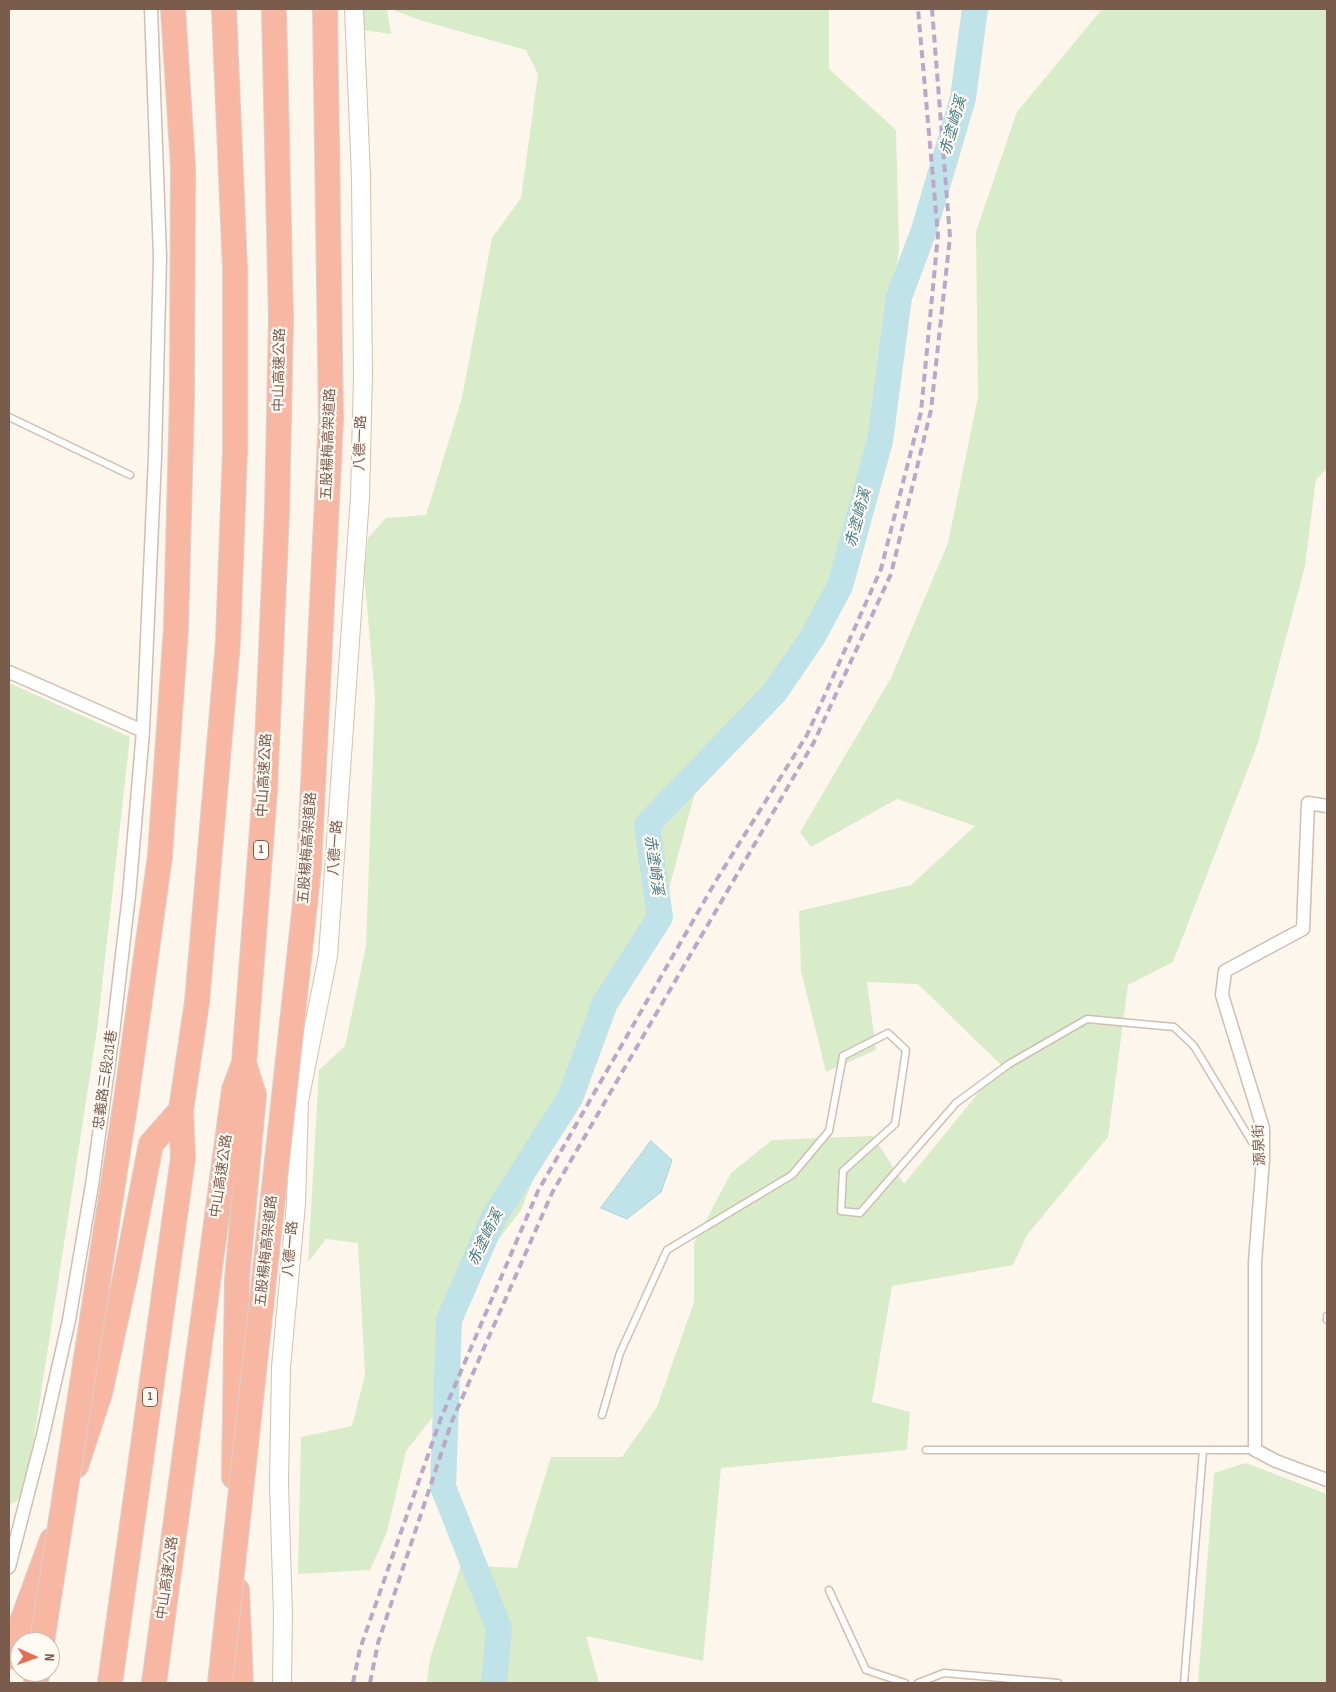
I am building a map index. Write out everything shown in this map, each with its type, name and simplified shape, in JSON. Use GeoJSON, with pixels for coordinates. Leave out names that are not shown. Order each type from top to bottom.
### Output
{"type":"FeatureCollection","features":[{"type":"Feature","properties":{"kind":"highway"},"geometry":{"type":"LineString","coordinates":[[44,1632],[126,1100],[160,856],[176,628],[182,397],[183,166],[173,9]]}},
{"type":"Feature","properties":{"kind":"highway","name":"1"},"geometry":{"type":"LineString","coordinates":[[110,1683],[182,1158],[181,1110],[198,1002],[228,642],[235,450],[236,270],[224,9]]}},
{"type":"Feature","properties":{"kind":"highway","name":"中山高速公路"},"geometry":{"type":"LineString","coordinates":[[154,1683],[234,1090],[244,1063],[265,791],[276,512],[281,319],[278,86],[274,9]]}},
{"type":"Feature","properties":{"kind":"highway","name":"五股楊梅高架道路"},"geometry":{"type":"LineString","coordinates":[[220,1683],[308,867],[331,420],[325,9]]}},
{"type":"Feature","properties":{"kind":"highway"},"geometry":{"type":"LineString","coordinates":[[241,1683],[233,1516],[234,1365],[237,1279],[254,1095],[244,1063]]}},
{"type":"Feature","properties":{"kind":"highway"},"geometry":{"type":"LineString","coordinates":[[9,1657],[50,1546],[100,1393],[151,1144],[181,1110]]}},
{"type":"Feature","properties":{"kind":"street","name":"忠義路三段231巷"},"geometry":{"type":"LineString","coordinates":[[9,1566],[13,1536],[69,1320],[92,1185],[129,895],[143,731],[155,457],[160,257],[151,9]]}},
{"type":"Feature","properties":{"kind":"street","name":"八德一路"},"geometry":{"type":"LineString","coordinates":[[282,1683],[283,1615],[279,1484],[280,1367],[296,1204],[299,1101],[302,1080],[322,997],[328,956],[360,497],[363,374],[361,177],[354,9]]}},
{"type":"Feature","properties":{"kind":"street"},"geometry":{"type":"LineString","coordinates":[[9,672],[143,731]]}},
{"type":"Feature","properties":{"kind":"street","name":"源泉街"},"geometry":{"type":"LineString","coordinates":[[1255,1450],[1255,1262],[1263,1160],[1262,1128],[1222,995],[1225,971],[1303,929],[1308,803],[1327,806]]}},
{"type":"Feature","properties":{"kind":"street"},"geometry":{"type":"LineString","coordinates":[[1255,1450],[1276,1461],[1327,1480]]}},
{"type":"Feature","properties":{"kind":"lane"},"geometry":{"type":"LineString","coordinates":[[9,417],[130,475]]}},
{"type":"Feature","properties":{"kind":"lane"},"geometry":{"type":"LineString","coordinates":[[602,1415],[620,1353],[667,1250],[792,1175],[829,1131],[843,1056],[888,1033],[906,1050],[895,1124],[843,1172],[841,1211],[860,1213],[956,1103],[1009,1064],[1087,1019],[1174,1026],[1194,1046],[1263,1160]]}},
{"type":"Feature","properties":{"kind":"lane"},"geometry":{"type":"LineString","coordinates":[[926,1450],[1255,1450]]}},
{"type":"Feature","properties":{"kind":"lane"},"geometry":{"type":"LineString","coordinates":[[1184,1683],[1204,1450]]}},
{"type":"Feature","properties":{"kind":"lane"},"geometry":{"type":"LineString","coordinates":[[829,1590],[866,1670],[905,1683]]}},
{"type":"Feature","properties":{"kind":"lane"},"geometry":{"type":"LineString","coordinates":[[918,1683],[944,1672],[1058,1683]]}},
{"type":"Feature","properties":{"kind":"green space"},"geometry":{"type":"Polygon","coordinates":[[[362,9],[387,9],[391,34],[363,30],[362,9]]]}},
{"type":"Feature","properties":{"kind":"green space"},"geometry":{"type":"Polygon","coordinates":[[[390,9],[829,9],[829,69],[896,130],[899,250],[871,451],[819,631],[698,781],[667,896],[571,1084],[521,1210],[444,1311],[450,1395],[406,1451],[387,1532],[370,1570],[298,1574],[301,1437],[352,1426],[365,1375],[358,1243],[326,1239],[308,1262],[319,1070],[345,1046],[366,946],[375,697],[364,573],[368,538],[386,518],[426,515],[462,398],[492,238],[521,198],[538,74],[526,50],[423,21],[390,9]]]}},
{"type":"Feature","properties":{"kind":"green space"},"geometry":{"type":"Polygon","coordinates":[[[1102,9],[1327,9],[1327,469],[1316,479],[1305,566],[1258,743],[1173,962],[1128,985],[1108,1137],[1027,1235],[1013,1265],[892,1286],[872,1402],[910,1412],[907,1450],[721,1468],[703,1661],[586,1636],[599,1683],[427,1683],[430,1658],[461,1565],[517,1568],[551,1457],[622,1457],[657,1407],[694,1302],[694,1243],[731,1173],[772,1140],[873,1136],[904,1184],[1001,1065],[918,984],[867,982],[876,1050],[826,1072],[801,971],[799,911],[911,885],[975,826],[897,799],[811,847],[800,832],[891,678],[948,543],[978,397],[976,232],[1017,112],[1102,9]]]}},
{"type":"Feature","properties":{"kind":"green space"},"geometry":{"type":"Polygon","coordinates":[[[9,683],[130,737],[97,1030],[28,1477],[18,1500],[9,1505],[9,683]]]}},
{"type":"Feature","properties":{"kind":"green space"},"geometry":{"type":"Polygon","coordinates":[[[1246,1463],[1327,1494],[1327,1683],[1198,1683],[1214,1473],[1246,1463]]]}},
{"type":"Feature","properties":{"kind":"water"},"geometry":{"type":"Polygon","coordinates":[[[651,1141],[672,1160],[661,1192],[627,1219],[601,1208],[651,1141]]]}},
{"type":"Feature","properties":{"kind":"waterway","name":"赤塗崎溪"},"geometry":{"type":"LineString","coordinates":[[494,1683],[499,1628],[443,1487],[449,1320],[494,1217],[570,1098],[605,1003],[660,917],[647,825],[775,692],[812,638],[840,586],[880,441],[899,297],[924,230],[963,98],[975,9]]}},
{"type":"Feature","properties":{"kind":"railway"},"geometry":{"type":"LineString","coordinates":[[353,1683],[360,1649],[441,1418],[538,1191],[717,879],[807,735],[881,569],[921,412],[938,235],[918,9]]}},
{"type":"Feature","properties":{"kind":"railway"},"geometry":{"type":"LineString","coordinates":[[370,1683],[378,1643],[452,1421],[552,1193],[814,742],[891,574],[931,410],[950,237],[932,9]]}}]}
